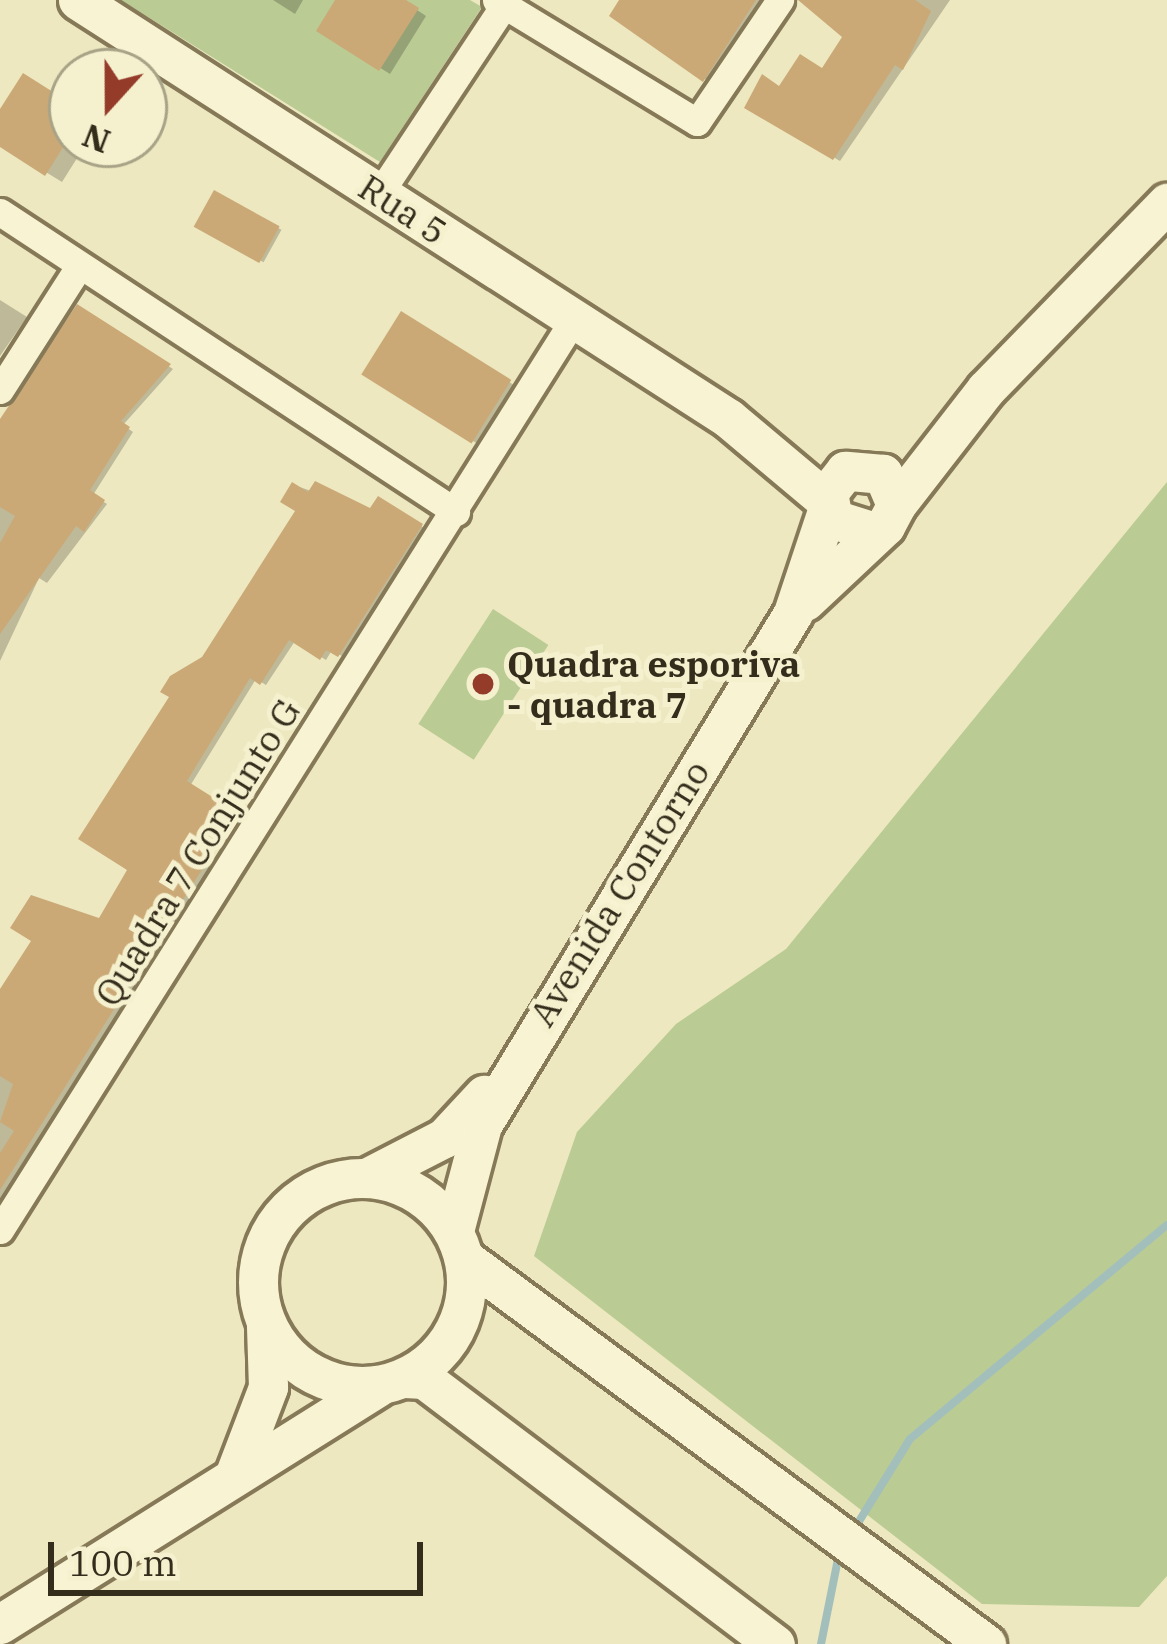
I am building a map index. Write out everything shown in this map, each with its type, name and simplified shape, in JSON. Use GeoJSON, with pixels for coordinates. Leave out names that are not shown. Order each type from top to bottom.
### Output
{"type":"FeatureCollection","features":[{"type":"Feature","properties":{"kind":"main road","name":"Rua 5"},"geometry":{"type":"LineString","coordinates":[[77,0],[728,418],[828,505],[851,533],[885,519]]}},
{"type":"Feature","properties":{"kind":"main road","name":"Avenida Contorno"},"geometry":{"type":"LineString","coordinates":[[459,1245],[468,1160],[521,1051],[793,613],[885,519],[986,389],[1167,203]]}},
{"type":"Feature","properties":{"kind":"main road","name":"Avenida Contorno"},"geometry":{"type":"LineString","coordinates":[[793,613],[828,505],[857,467],[891,459],[986,389]]}},
{"type":"Feature","properties":{"kind":"main road","name":"Rua 5"},"geometry":{"type":"LineString","coordinates":[[728,418],[857,467]]}},
{"type":"Feature","properties":{"kind":"main road"},"geometry":{"type":"LineString","coordinates":[[857,467],[883,474],[885,519]]}},
{"type":"Feature","properties":{"kind":"main road","name":"Avenida Contorno"},"geometry":{"type":"LineString","coordinates":[[368,1177],[444,1138],[521,1051]]}},
{"type":"Feature","properties":{"kind":"main road"},"geometry":{"type":"LineString","coordinates":[[234,1476],[268,1387],[265,1324],[257,1289],[275,1222],[316,1188],[368,1177],[417,1194],[459,1245],[986,1644]]}},
{"type":"Feature","properties":{"kind":"main road"},"geometry":{"type":"LineString","coordinates":[[0,1624],[394,1381],[455,1329],[459,1245]]}},
{"type":"Feature","properties":{"kind":"main road"},"geometry":{"type":"LineString","coordinates":[[265,1324],[313,1374],[424,1379],[775,1644]]}},
{"type":"Feature","properties":{"kind":"street"},"geometry":{"type":"LineString","coordinates":[[379,194],[500,3],[697,122],[780,0]]}},
{"type":"Feature","properties":{"kind":"street"},"geometry":{"type":"LineString","coordinates":[[0,212],[456,512]]}},
{"type":"Feature","properties":{"kind":"street"},"geometry":{"type":"LineString","coordinates":[[0,390],[80,265]]}},
{"type":"Feature","properties":{"kind":"street","name":"Quadra 7 Conjunto G"},"geometry":{"type":"LineString","coordinates":[[0,1230],[574,320]]}},
{"type":"Feature","properties":{"kind":"green space"},"geometry":{"type":"Polygon","coordinates":[[[121,0],[470,0],[482,7],[380,162],[121,0]]]}},
{"type":"Feature","properties":{"kind":"green space"},"geometry":{"type":"Polygon","coordinates":[[[1167,482],[1167,1576],[1139,1607],[982,1604],[534,1256],[577,1132],[676,1024],[786,949],[1167,482]]]}},
{"type":"Feature","properties":{"kind":"green space","name":"Quadra esporiva - quadra 7"},"geometry":{"type":"Polygon","coordinates":[[[493,609],[548,645],[474,760],[418,724],[493,609]]]}},
{"type":"Feature","properties":{"kind":"building"},"geometry":{"type":"Polygon","coordinates":[[[335,0],[406,0],[419,8],[379,71],[316,31],[335,0]]]}},
{"type":"Feature","properties":{"kind":"building"},"geometry":{"type":"Polygon","coordinates":[[[619,0],[756,0],[703,82],[609,16],[619,0]]]}},
{"type":"Feature","properties":{"kind":"building"},"geometry":{"type":"Polygon","coordinates":[[[798,0],[915,0],[931,11],[903,70],[895,65],[833,160],[744,108],[762,74],[779,86],[800,54],[822,68],[842,37],[798,0]]]}},
{"type":"Feature","properties":{"kind":"building"},"geometry":{"type":"Polygon","coordinates":[[[23,73],[48,89],[50,168],[45,176],[0,147],[0,109],[23,73]]]}},
{"type":"Feature","properties":{"kind":"building"},"geometry":{"type":"Polygon","coordinates":[[[214,190],[280,226],[259,263],[194,227],[214,190]]]}},
{"type":"Feature","properties":{"kind":"building"},"geometry":{"type":"Polygon","coordinates":[[[77,304],[171,364],[121,421],[130,427],[90,490],[105,500],[84,532],[76,526],[0,634],[0,543],[15,516],[0,507],[0,419],[77,304]]]}},
{"type":"Feature","properties":{"kind":"building"},"geometry":{"type":"Polygon","coordinates":[[[401,311],[511,380],[472,443],[361,375],[401,311]]]}},
{"type":"Feature","properties":{"kind":"building"},"geometry":{"type":"Polygon","coordinates":[[[315,481],[370,508],[378,496],[423,524],[338,657],[326,650],[320,660],[289,640],[260,685],[250,678],[187,781],[230,808],[201,855],[208,860],[0,1190],[0,1153],[14,1131],[0,1122],[13,1084],[0,1076],[0,989],[31,941],[10,928],[31,895],[99,918],[127,870],[78,839],[169,697],[160,692],[170,676],[202,657],[295,511],[280,502],[292,482],[308,492],[315,481]]]}},
{"type":"Feature","properties":{"kind":"waterway"},"geometry":{"type":"LineString","coordinates":[[853,1531],[910,1439],[1167,1225]]}},
{"type":"Feature","properties":{"kind":"waterway"},"geometry":{"type":"LineString","coordinates":[[821,1644],[839,1554]]}},
{"type":"Feature","properties":{"kind":"place","name":"Quadra esporiva - quadra 7"},"geometry":{"type":"Point","coordinates":[483,684]}}]}
